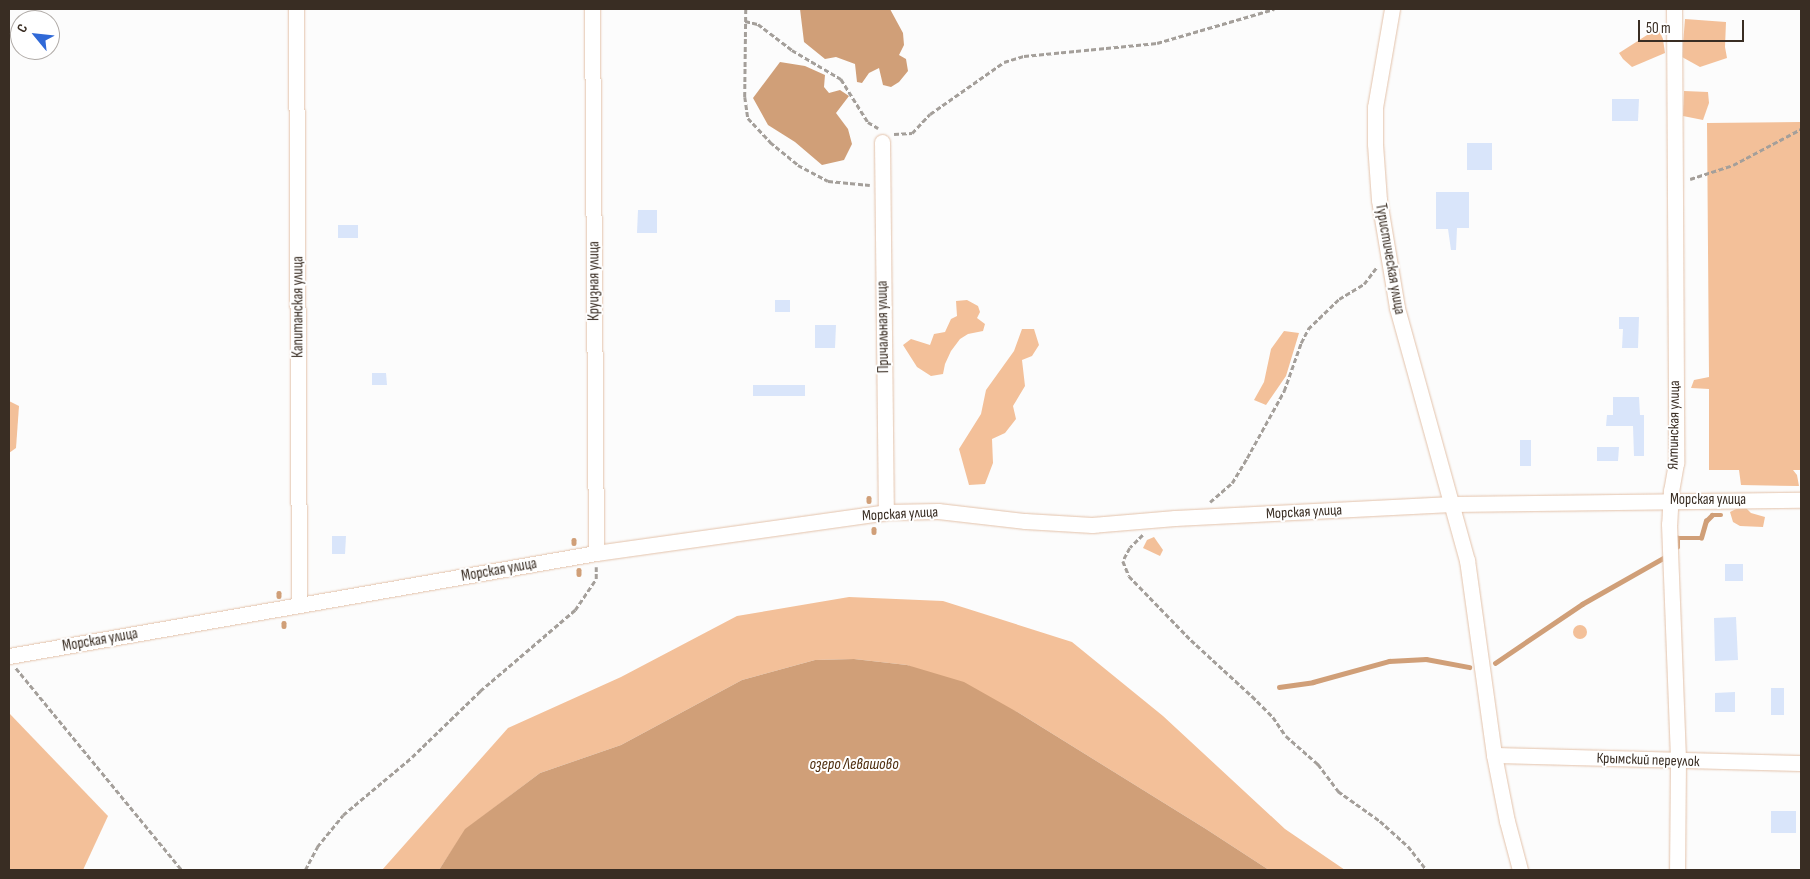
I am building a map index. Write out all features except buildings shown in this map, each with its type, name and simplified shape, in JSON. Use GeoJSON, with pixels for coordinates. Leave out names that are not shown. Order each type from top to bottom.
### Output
{"type":"FeatureCollection","features":[{"type":"Feature","properties":{"kind":"street","name":"Капитанская улица"},"geometry":{"type":"LineString","coordinates":[[296,9],[300,605]]}},
{"type":"Feature","properties":{"kind":"street","name":"Круизная улица"},"geometry":{"type":"LineString","coordinates":[[592,9],[596,552]]}},
{"type":"Feature","properties":{"kind":"street","name":"Туристическая улица"},"geometry":{"type":"LineString","coordinates":[[1392,9],[1375,107],[1375,144],[1379,200],[1388,261],[1397,308],[1467,560],[1494,755],[1507,821],[1520,870]]}},
{"type":"Feature","properties":{"kind":"street","name":"Ялтинская улица"},"geometry":{"type":"LineString","coordinates":[[1674,9],[1673,182],[1676,464],[1670,500],[1669,524],[1678,761],[1677,870]]}},
{"type":"Feature","properties":{"kind":"street","name":"Причальная улица"},"geometry":{"type":"LineString","coordinates":[[885,138],[881,186],[886,512]]}},
{"type":"Feature","properties":{"kind":"street","name":"Морская улица"},"geometry":{"type":"LineString","coordinates":[[10,660],[300,605],[596,552],[886,512],[938,512],[1024,521],[1092,525],[1175,518],[1452,504],[1670,500],[1801,500]]}},
{"type":"Feature","properties":{"kind":"street","name":"Крымский переулок"},"geometry":{"type":"LineString","coordinates":[[1494,755],[1801,763]]}},
{"type":"Feature","properties":{"kind":"path"},"geometry":{"type":"LineString","coordinates":[[746,9],[745,97],[748,118],[770,142],[798,165],[828,181],[881,186]]}},
{"type":"Feature","properties":{"kind":"path"},"geometry":{"type":"LineString","coordinates":[[745,21],[758,24],[792,50],[841,79],[868,122],[885,138],[912,134],[930,114],[1004,62],[1024,56],[1157,43],[1274,9]]}},
{"type":"Feature","properties":{"kind":"path"},"geometry":{"type":"LineString","coordinates":[[1673,182],[1699,177],[1733,165],[1801,129]]}},
{"type":"Feature","properties":{"kind":"path"},"geometry":{"type":"LineString","coordinates":[[1208,503],[1232,483],[1247,458],[1284,391],[1308,329],[1339,299],[1364,284],[1373,270],[1388,261]]}},
{"type":"Feature","properties":{"kind":"path"},"geometry":{"type":"LineString","coordinates":[[1150,532],[1142,536],[1130,548],[1123,561],[1129,576],[1191,640],[1273,717],[1286,736],[1318,764],[1338,791],[1380,821],[1408,846],[1427,870]]}},
{"type":"Feature","properties":{"kind":"path"},"geometry":{"type":"LineString","coordinates":[[305,870],[318,847],[343,815],[412,757],[480,690],[575,610],[596,579],[596,552]]}},
{"type":"Feature","properties":{"kind":"path"},"geometry":{"type":"LineString","coordinates":[[10,660],[182,870]]}},
{"type":"Feature","properties":{"kind":"shaded area"},"geometry":{"type":"Polygon","coordinates":[[[1685,19],[1726,22],[1725,47],[1727,58],[1700,67],[1682,57],[1685,19]]]}},
{"type":"Feature","properties":{"kind":"shaded area"},"geometry":{"type":"Polygon","coordinates":[[[1658,28],[1663,39],[1665,53],[1632,67],[1619,53],[1658,28]]]}},
{"type":"Feature","properties":{"kind":"shaded area"},"geometry":{"type":"Polygon","coordinates":[[[1684,91],[1708,92],[1709,103],[1703,120],[1683,116],[1684,91]]]}},
{"type":"Feature","properties":{"kind":"shaded area"},"geometry":{"type":"Polygon","coordinates":[[[1801,122],[1801,470],[1793,470],[1797,475],[1799,486],[1741,485],[1739,470],[1709,470],[1709,389],[1691,388],[1694,380],[1709,377],[1707,123],[1801,122]]]}},
{"type":"Feature","properties":{"kind":"shaded area"},"geometry":{"type":"Polygon","coordinates":[[[967,300],[978,306],[980,312],[977,318],[985,324],[983,331],[968,334],[960,339],[951,351],[943,374],[931,376],[917,367],[903,345],[911,339],[930,345],[934,334],[945,332],[951,319],[957,316],[956,301],[967,300]]]}},
{"type":"Feature","properties":{"kind":"shaded area"},"geometry":{"type":"Polygon","coordinates":[[[1022,329],[1034,329],[1039,345],[1032,356],[1022,360],[1025,386],[1013,406],[1016,419],[1005,433],[992,439],[993,463],[985,484],[969,485],[959,449],[981,414],[986,390],[1014,351],[1022,329]]]}},
{"type":"Feature","properties":{"kind":"shaded area"},"geometry":{"type":"Polygon","coordinates":[[[1284,331],[1299,333],[1286,376],[1266,405],[1254,400],[1264,382],[1271,349],[1284,331]]]}},
{"type":"Feature","properties":{"kind":"shaded area"},"geometry":{"type":"Polygon","coordinates":[[[9,401],[19,406],[16,448],[9,453],[9,401]]]}},
{"type":"Feature","properties":{"kind":"shaded area"},"geometry":{"type":"Polygon","coordinates":[[[1746,508],[1751,513],[1765,517],[1763,527],[1740,526],[1733,522],[1730,512],[1746,508]]]}},
{"type":"Feature","properties":{"kind":"shaded area"},"geometry":{"type":"Polygon","coordinates":[[[1154,537],[1163,550],[1160,556],[1143,548],[1147,540],[1154,537]]]}},
{"type":"Feature","properties":{"kind":"shaded area"},"geometry":{"type":"Polygon","coordinates":[[[849,597],[943,601],[1072,642],[1163,716],[1285,829],[1345,870],[1269,870],[1019,713],[907,665],[854,659],[815,660],[742,680],[621,745],[540,773],[466,829],[439,870],[382,870],[508,728],[621,677],[737,616],[849,597]]]}},
{"type":"Feature","properties":{"kind":"shaded area"},"geometry":{"type":"Polygon","coordinates":[[[1580,625],[1585,627],[1587,632],[1585,637],[1580,639],[1575,637],[1573,632],[1575,627],[1580,625]]]}},
{"type":"Feature","properties":{"kind":"shaded area"},"geometry":{"type":"Polygon","coordinates":[[[9,713],[108,816],[83,870],[9,870],[9,713]]]}},
{"type":"Feature","properties":{"kind":"water"},"geometry":{"type":"Polygon","coordinates":[[[800,9],[890,9],[903,33],[904,45],[899,55],[906,59],[908,71],[899,82],[891,87],[883,85],[879,68],[869,73],[862,83],[857,82],[855,64],[836,57],[825,59],[804,42],[800,9]]]}},
{"type":"Feature","properties":{"kind":"water"},"geometry":{"type":"Polygon","coordinates":[[[780,62],[805,66],[825,75],[824,87],[829,93],[840,90],[849,96],[836,113],[848,129],[852,144],[844,160],[822,165],[795,142],[768,125],[753,98],[780,62]]]}},
{"type":"Feature","properties":{"kind":"water","name":"озеро Левашово"},"geometry":{"type":"Polygon","coordinates":[[[854,659],[907,665],[964,682],[1019,713],[1269,870],[439,870],[465,829],[540,773],[621,745],[742,680],[815,660],[854,659]]]}},
{"type":"Feature","properties":{"kind":"waterway"},"geometry":{"type":"LineString","coordinates":[[1677,547],[1677,538],[1701,538],[1706,521],[1712,515],[1721,515]]}},
{"type":"Feature","properties":{"kind":"waterway"},"geometry":{"type":"LineString","coordinates":[[1495,663],[1582,604],[1665,557]]}},
{"type":"Feature","properties":{"kind":"waterway"},"geometry":{"type":"LineString","coordinates":[[1279,687],[1313,682],[1389,661],[1426,659],[1469,667]]}}]}
